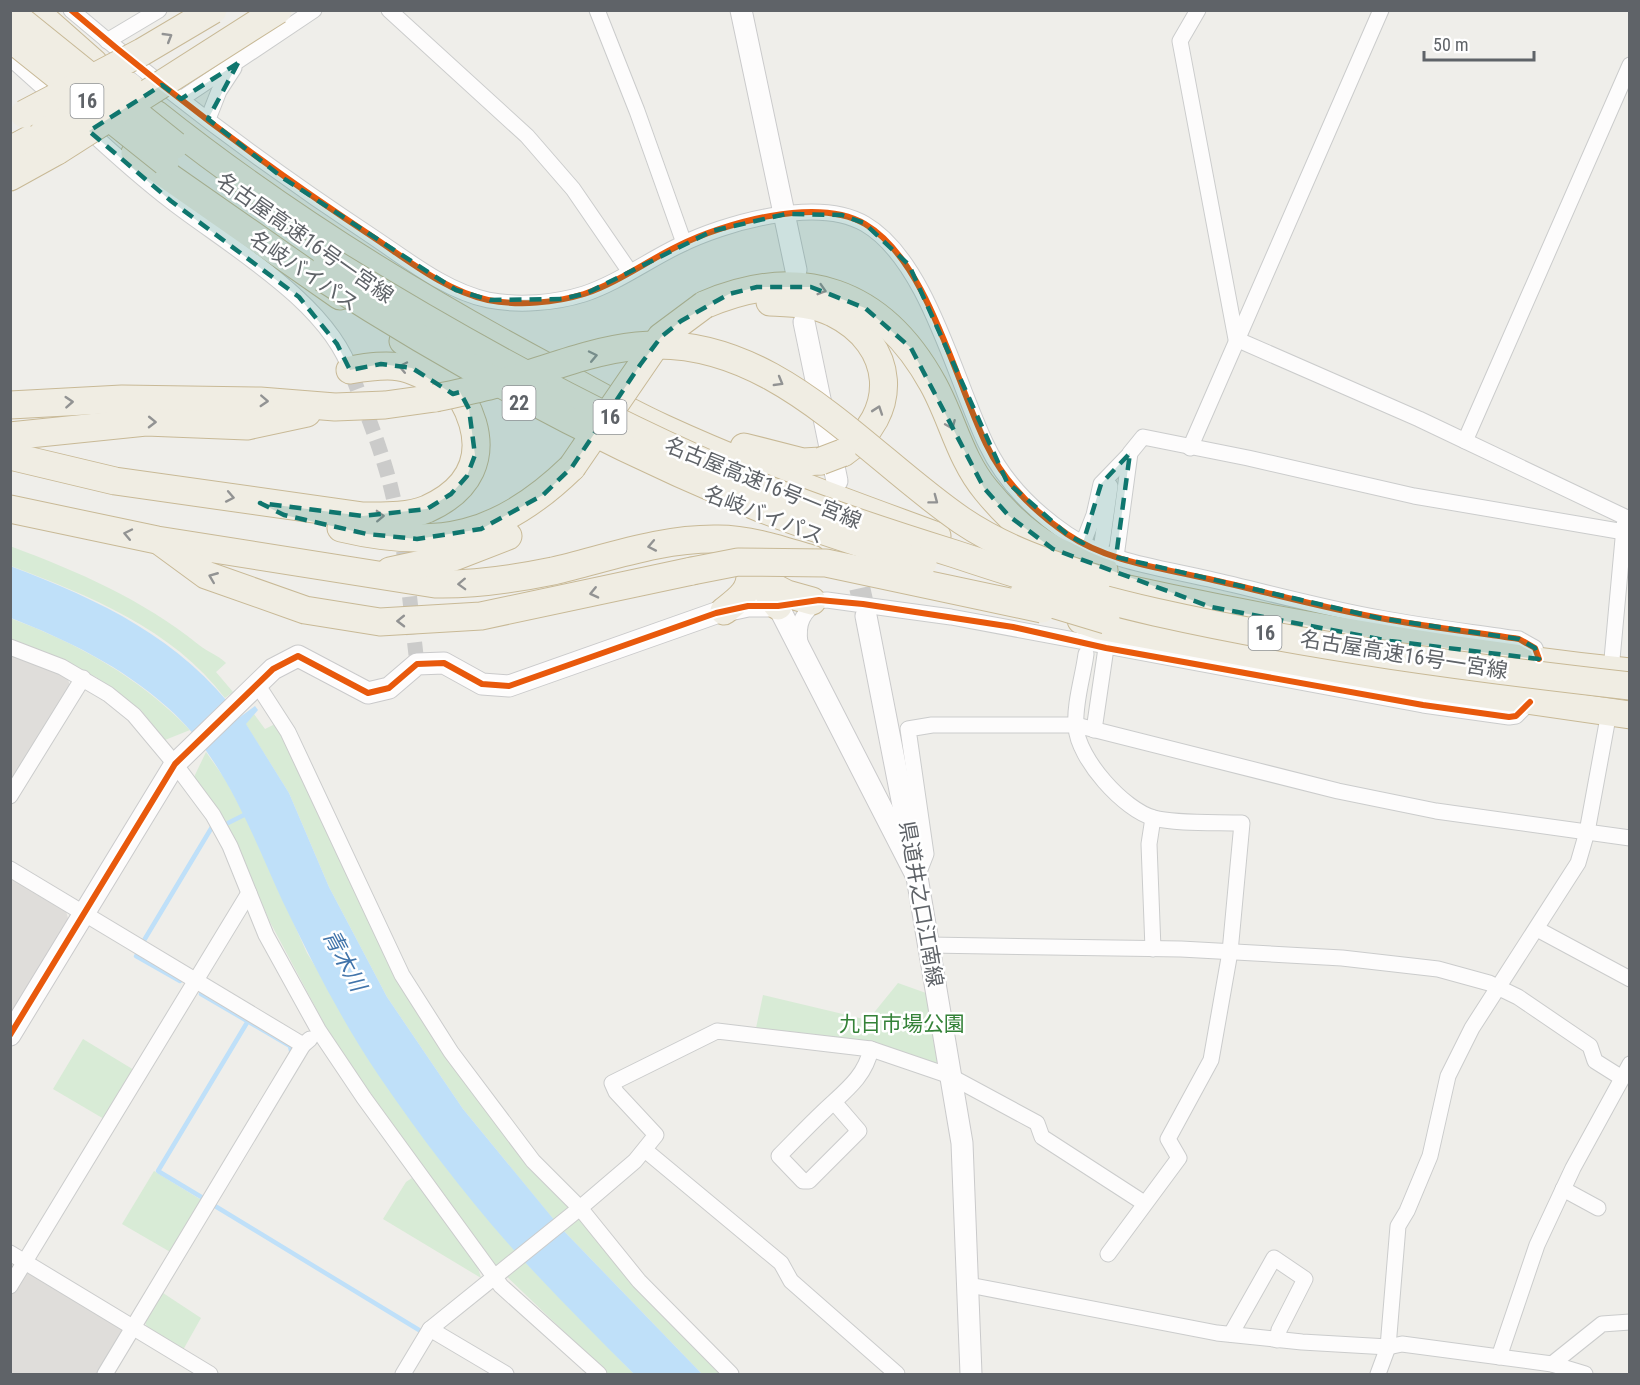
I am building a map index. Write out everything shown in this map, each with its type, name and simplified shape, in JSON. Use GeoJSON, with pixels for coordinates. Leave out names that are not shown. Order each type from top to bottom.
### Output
{"type":"FeatureCollection","features":[{"type":"Feature","properties":{"kind":"highway"},"geometry":{"type":"LineString","coordinates":[[17,118],[142,52],[213,10]]}},
{"type":"Feature","properties":{"kind":"highway"},"geometry":{"type":"LineString","coordinates":[[10,177],[50,142],[260,10]]}},
{"type":"Feature","properties":{"kind":"highway"},"geometry":{"type":"LineString","coordinates":[[10,150],[50,142],[278,10]]}},
{"type":"Feature","properties":{"kind":"highway","name":"名古屋高速16号一宮線"},"geometry":{"type":"LineString","coordinates":[[19,20],[175,145],[327,259],[404,307],[517,370],[640,433],[766,489],[1032,579],[1154,612],[1256,632],[1498,671],[1623,676]]}},
{"type":"Feature","properties":{"kind":"highway","name":"名古屋高速16号一宮線"},"geometry":{"type":"LineString","coordinates":[[19,20],[121,129],[317,274],[401,329],[510,388],[630,450],[761,508],[877,549],[1095,638],[1284,657],[1622,712]]}},
{"type":"Feature","properties":{"kind":"highway","name":"名岐バイパス"},"geometry":{"type":"LineString","coordinates":[[19,20],[80,53],[175,129],[276,203],[419,297],[661,428],[772,474],[936,536],[1068,576],[1189,603],[1390,640],[1539,659],[1623,676]]}},
{"type":"Feature","properties":{"kind":"highway","name":"名岐バイパス"},"geometry":{"type":"LineString","coordinates":[[13,62],[145,162],[311,278],[516,402],[700,490],[806,532],[1095,638],[1329,669],[1530,702],[1622,712]]}},
{"type":"Feature","properties":{"kind":"highway"},"geometry":{"type":"LineString","coordinates":[[10,474],[115,481],[363,516],[398,515],[427,509],[451,494],[467,476],[475,455],[476,432],[469,409],[460,392],[424,353],[373,324],[311,278]]}},
{"type":"Feature","properties":{"kind":"highway"},"geometry":{"type":"LineString","coordinates":[[375,574],[454,557],[521,530],[546,514],[655,372],[706,314],[729,294],[757,287],[787,285],[820,289],[865,308],[884,321],[911,348],[934,385],[964,455],[984,488],[1009,516],[1053,549],[1189,603]]}},
{"type":"Feature","properties":{"kind":"highway"},"geometry":{"type":"LineString","coordinates":[[661,428],[803,462],[834,465],[867,434],[874,421],[885,384],[883,372],[874,349],[854,325],[831,312],[797,303],[767,302],[706,314]]}},
{"type":"Feature","properties":{"kind":"highway"},"geometry":{"type":"LineString","coordinates":[[10,405],[122,399],[260,401],[335,406],[385,405],[435,398],[491,385],[579,359],[638,346],[698,347],[756,368],[809,399],[929,497],[963,521],[1001,542],[1074,572],[1211,607],[1256,632]]}},
{"type":"Feature","properties":{"kind":"highway"},"geometry":{"type":"LineString","coordinates":[[351,372],[381,364],[412,368],[457,396],[469,409]]}},
{"type":"Feature","properties":{"kind":"highway"},"geometry":{"type":"LineString","coordinates":[[10,436],[146,422],[248,426],[335,406]]}},
{"type":"Feature","properties":{"kind":"highway"},"geometry":{"type":"LineString","coordinates":[[10,456],[115,481]]}},
{"type":"Feature","properties":{"kind":"highway"},"geometry":{"type":"LineString","coordinates":[[260,503],[284,515],[367,534],[417,539],[448,537],[481,529],[514,514],[579,471]]}},
{"type":"Feature","properties":{"kind":"highway"},"geometry":{"type":"LineString","coordinates":[[10,509],[157,540],[435,584],[466,585],[554,570],[653,546],[718,539],[775,548],[901,586],[1095,638]]}},
{"type":"Feature","properties":{"kind":"highway"},"geometry":{"type":"LineString","coordinates":[[157,540],[206,575],[305,610],[380,622],[481,616],[738,562],[826,563],[953,592],[1095,638]]}},
{"type":"Feature","properties":{"kind":"highway"},"geometry":{"type":"LineString","coordinates":[[683,541],[726,551],[752,573],[787,594],[816,600]]}},
{"type":"Feature","properties":{"kind":"highway"},"geometry":{"type":"LineString","coordinates":[[752,573],[778,606]]}},
{"type":"Feature","properties":{"kind":"highway"},"geometry":{"type":"LineString","coordinates":[[724,611],[749,587],[752,573]]}},
{"type":"Feature","properties":{"kind":"street"},"geometry":{"type":"LineString","coordinates":[[71,10],[107,41],[283,178],[456,290],[490,300],[525,303],[562,299],[587,293],[712,231],[786,214],[842,215],[864,224],[889,243],[916,278],[986,445],[1007,482],[1068,535],[1116,557],[1379,618],[1520,639],[1535,648],[1539,659]]}},
{"type":"Feature","properties":{"kind":"street"},"geometry":{"type":"LineString","coordinates":[[107,41],[159,10]]}},
{"type":"Feature","properties":{"kind":"street"},"geometry":{"type":"LineString","coordinates":[[181,99],[314,10]]}},
{"type":"Feature","properties":{"kind":"street"},"geometry":{"type":"LineString","coordinates":[[389,10],[527,136],[573,189],[630,272]]}},
{"type":"Feature","properties":{"kind":"street"},"geometry":{"type":"LineString","coordinates":[[597,10],[637,111],[684,243]]}},
{"type":"Feature","properties":{"kind":"street"},"geometry":{"type":"LineString","coordinates":[[741,10],[786,214],[796,270]]}},
{"type":"Feature","properties":{"kind":"street"},"geometry":{"type":"LineString","coordinates":[[1198,10],[1180,41],[1236,339]]}},
{"type":"Feature","properties":{"kind":"street"},"geometry":{"type":"LineString","coordinates":[[1190,448],[1381,10]]}},
{"type":"Feature","properties":{"kind":"street"},"geometry":{"type":"LineString","coordinates":[[13,62],[153,187],[298,297],[337,344],[351,372]]}},
{"type":"Feature","properties":{"kind":"street"},"geometry":{"type":"LineString","coordinates":[[208,119],[219,92],[238,63]]}},
{"type":"Feature","properties":{"kind":"street"},"geometry":{"type":"LineString","coordinates":[[1465,441],[1629,65]]}},
{"type":"Feature","properties":{"kind":"street"},"geometry":{"type":"LineString","coordinates":[[804,322],[834,465]]}},
{"type":"Feature","properties":{"kind":"street"},"geometry":{"type":"LineString","coordinates":[[1236,339],[1465,441],[1625,517],[1627,533],[1623,676]]}},
{"type":"Feature","properties":{"kind":"street"},"geometry":{"type":"LineString","coordinates":[[1083,543],[1094,515],[1101,484],[1116,471],[1143,437],[1248,458],[1414,496],[1627,533]]}},
{"type":"Feature","properties":{"kind":"street"},"geometry":{"type":"LineString","coordinates":[[1116,557],[1130,453]]}},
{"type":"Feature","properties":{"kind":"street"},"geometry":{"type":"LineString","coordinates":[[1102,543],[1110,484],[1116,471]]}},
{"type":"Feature","properties":{"kind":"street"},"geometry":{"type":"LineString","coordinates":[[10,1035],[177,761],[273,669],[298,656],[368,693],[389,688],[416,660],[444,663],[482,684],[509,686],[549,674],[641,638],[724,611],[748,606],[778,606],[816,600],[1095,638]]}},
{"type":"Feature","properties":{"kind":"street"},"geometry":{"type":"LineString","coordinates":[[800,650],[798,631],[801,618],[816,600]]}},
{"type":"Feature","properties":{"kind":"street"},"geometry":{"type":"LineString","coordinates":[[778,606],[917,877]]}},
{"type":"Feature","properties":{"kind":"street","name":"県道井之口江南線"},"geometry":{"type":"LineString","coordinates":[[866,616],[917,877],[962,1143],[971,1374]]}},
{"type":"Feature","properties":{"kind":"street"},"geometry":{"type":"LineString","coordinates":[[1095,638],[1073,725],[1096,771],[1120,798],[1154,818],[1242,823],[1230,952],[1211,1060],[1168,1139],[1179,1158],[1108,1254]]}},
{"type":"Feature","properties":{"kind":"street"},"geometry":{"type":"LineString","coordinates":[[1094,730],[1095,638]]}},
{"type":"Feature","properties":{"kind":"street"},"geometry":{"type":"LineString","coordinates":[[10,647],[83,678],[134,715],[177,761],[213,815],[230,846],[267,935],[319,1031],[428,1189],[498,1275],[600,1374]]}},
{"type":"Feature","properties":{"kind":"street"},"geometry":{"type":"LineString","coordinates":[[10,796],[83,678]]}},
{"type":"Feature","properties":{"kind":"street"},"geometry":{"type":"LineString","coordinates":[[257,684],[288,732],[402,975],[483,1098],[533,1161],[639,1281],[731,1374]]}},
{"type":"Feature","properties":{"kind":"street"},"geometry":{"type":"LineString","coordinates":[[1378,1374],[1388,1347],[1398,1226],[1407,1211],[1430,1156],[1448,1076],[1497,988],[1578,863],[1622,712]]}},
{"type":"Feature","properties":{"kind":"street"},"geometry":{"type":"LineString","coordinates":[[917,877],[926,854],[908,729],[932,725],[1073,725],[1338,791],[1436,811],[1629,838]]}},
{"type":"Feature","properties":{"kind":"street"},"geometry":{"type":"LineString","coordinates":[[1153,949],[1149,844],[1154,818]]}},
{"type":"Feature","properties":{"kind":"street"},"geometry":{"type":"LineString","coordinates":[[10,869],[303,1045]]}},
{"type":"Feature","properties":{"kind":"street"},"geometry":{"type":"LineString","coordinates":[[10,1286],[249,893]]}},
{"type":"Feature","properties":{"kind":"street"},"geometry":{"type":"LineString","coordinates":[[1537,929],[1629,979]]}},
{"type":"Feature","properties":{"kind":"street"},"geometry":{"type":"LineString","coordinates":[[929,945],[1230,952],[1342,958],[1438,969],[1489,983],[1518,997],[1590,1046],[1595,1061],[1626,1072],[1563,1189],[1537,1245],[1499,1357]]}},
{"type":"Feature","properties":{"kind":"street"},"geometry":{"type":"LineString","coordinates":[[105,1374],[303,1045],[319,1031]]}},
{"type":"Feature","properties":{"kind":"street"},"geometry":{"type":"LineString","coordinates":[[403,1374],[430,1329],[578,1210],[645,1150],[656,1135],[616,1092],[612,1083],[717,1031],[870,1049],[950,1076],[1037,1123],[1042,1137],[1144,1203]]}},
{"type":"Feature","properties":{"kind":"street"},"geometry":{"type":"LineString","coordinates":[[834,1102],[860,1131],[809,1181],[803,1181],[779,1156],[834,1102],[849,1090],[868,1064],[870,1049]]}},
{"type":"Feature","properties":{"kind":"street"},"geometry":{"type":"LineString","coordinates":[[645,1150],[781,1263],[791,1281],[897,1374]]}},
{"type":"Feature","properties":{"kind":"street"},"geometry":{"type":"LineString","coordinates":[[1563,1189],[1598,1208]]}},
{"type":"Feature","properties":{"kind":"street"},"geometry":{"type":"LineString","coordinates":[[10,1253],[210,1374]]}},
{"type":"Feature","properties":{"kind":"street"},"geometry":{"type":"LineString","coordinates":[[1231,1334],[1274,1258],[1305,1279],[1279,1330],[1277,1340]]}},
{"type":"Feature","properties":{"kind":"street"},"geometry":{"type":"LineString","coordinates":[[969,1285],[1166,1324],[1231,1334],[1277,1340],[1388,1347],[1402,1344],[1552,1364],[1585,1374]]}},
{"type":"Feature","properties":{"kind":"street"},"geometry":{"type":"LineString","coordinates":[[1552,1364],[1602,1324],[1629,1322]]}},
{"type":"Feature","properties":{"kind":"street"},"geometry":{"type":"LineString","coordinates":[[430,1329],[506,1374]]}},
{"type":"Feature","properties":{"kind":"highlighted area"},"geometry":{"type":"Polygon","coordinates":[[[238,63],[208,119],[283,178],[395,251],[456,290],[490,300],[562,299],[587,293],[712,231],[786,214],[842,215],[864,223],[909,265],[1007,482],[1068,535],[1083,543],[1101,484],[1130,453],[1116,557],[1379,618],[1519,639],[1535,648],[1539,659],[1390,641],[1211,607],[1053,549],[1009,516],[984,488],[911,348],[865,308],[811,287],[757,287],[729,294],[681,321],[661,337],[640,365],[572,467],[543,495],[481,529],[417,539],[367,534],[284,515],[260,503],[363,516],[427,509],[451,494],[467,476],[475,455],[469,409],[460,392],[453,394],[412,368],[381,364],[350,370],[337,344],[299,297],[171,201],[89,131],[162,85],[181,99],[238,63]]]}},
{"type":"Feature","properties":{"kind":"shaded area"},"geometry":{"type":"Polygon","coordinates":[[[11,654],[67,677],[70,685],[11,784],[11,654]]]}},
{"type":"Feature","properties":{"kind":"shaded area"},"geometry":{"type":"Polygon","coordinates":[[[11,877],[66,911],[69,922],[11,1019],[11,877]]]}},
{"type":"Feature","properties":{"kind":"shaded area"},"geometry":{"type":"Polygon","coordinates":[[[32,1272],[120,1325],[123,1335],[99,1374],[11,1374],[10,1295],[23,1275],[32,1272]]]}},
{"type":"Feature","properties":{"kind":"green space"},"geometry":{"type":"Polygon","coordinates":[[[10,546],[109,588],[155,614],[226,663],[216,672],[233,692],[225,698],[180,652],[127,617],[70,589],[11,566],[10,546]]]}},
{"type":"Feature","properties":{"kind":"green space"},"geometry":{"type":"Polygon","coordinates":[[[10,618],[60,639],[107,664],[150,694],[190,730],[165,740],[141,710],[96,677],[11,639],[10,618]]]}},
{"type":"Feature","properties":{"kind":"green space"},"geometry":{"type":"Polygon","coordinates":[[[254,714],[265,729],[275,724],[305,778],[359,902],[397,974],[570,1208],[554,1220],[463,1109],[387,997],[329,887],[289,793],[245,723],[254,714]]]}},
{"type":"Feature","properties":{"kind":"green space"},"geometry":{"type":"Polygon","coordinates":[[[206,752],[225,779],[250,825],[307,953],[408,1116],[452,1175],[521,1258],[634,1374],[608,1374],[498,1268],[382,1112],[327,1029],[270,922],[232,836],[194,777],[206,752]]]}},
{"type":"Feature","properties":{"kind":"green space","name":"九日市場公園"},"geometry":{"type":"Polygon","coordinates":[[[898,983],[926,993],[942,1067],[871,1044],[756,1028],[763,995],[868,1020],[898,983]]]}},
{"type":"Feature","properties":{"kind":"green space"},"geometry":{"type":"Polygon","coordinates":[[[83,1039],[134,1070],[104,1119],[53,1089],[83,1039]]]}},
{"type":"Feature","properties":{"kind":"green space"},"geometry":{"type":"Polygon","coordinates":[[[154,1171],[203,1201],[172,1253],[122,1224],[154,1171]]]}},
{"type":"Feature","properties":{"kind":"green space"},"geometry":{"type":"Polygon","coordinates":[[[412,1178],[462,1238],[481,1278],[383,1219],[406,1182],[412,1178]]]}},
{"type":"Feature","properties":{"kind":"green space"},"geometry":{"type":"Polygon","coordinates":[[[578,1216],[727,1374],[702,1374],[560,1227],[578,1216]]]}},
{"type":"Feature","properties":{"kind":"green space"},"geometry":{"type":"Polygon","coordinates":[[[160,1291],[201,1318],[183,1350],[147,1327],[143,1318],[160,1291]]]}},
{"type":"Feature","properties":{"kind":"water","name":"青木川"},"geometry":{"type":"Polygon","coordinates":[[[10,566],[107,608],[165,643],[216,689],[240,717],[255,706],[258,710],[246,724],[289,793],[329,887],[387,997],[463,1109],[560,1227],[702,1374],[634,1374],[549,1288],[465,1193],[429,1147],[352,1033],[304,945],[247,822],[205,749],[167,707],[131,679],[93,655],[11,618],[10,566]]]}},
{"type":"Feature","properties":{"kind":"waterway"},"geometry":{"type":"LineString","coordinates":[[228,823],[250,812]]}},
{"type":"Feature","properties":{"kind":"waterway"},"geometry":{"type":"LineString","coordinates":[[143,942],[212,827]]}},
{"type":"Feature","properties":{"kind":"waterway"},"geometry":{"type":"LineString","coordinates":[[136,956],[180,981]]}},
{"type":"Feature","properties":{"kind":"waterway"},"geometry":{"type":"LineString","coordinates":[[201,994],[290,1046],[292,1055]]}},
{"type":"Feature","properties":{"kind":"waterway"},"geometry":{"type":"LineString","coordinates":[[203,1198],[158,1171],[248,1021]]}},
{"type":"Feature","properties":{"kind":"waterway"},"geometry":{"type":"LineString","coordinates":[[215,1206],[419,1330]]}},
{"type":"Feature","properties":{"kind":"tunnel"},"geometry":{"type":"LineString","coordinates":[[352,375],[381,453],[394,501],[405,558],[416,655]]}},
{"type":"Feature","properties":{"kind":"tunnel"},"geometry":{"type":"LineString","coordinates":[[853,558],[866,616]]}},
{"type":"Feature","properties":{"kind":"cycle path"},"geometry":{"type":"LineString","coordinates":[[71,10],[181,100],[295,184],[428,274],[472,296],[512,303],[537,303],[584,294],[608,284],[697,237],[771,216],[822,212],[845,216],[865,224],[887,241],[906,265],[922,293],[937,324],[974,418],[1001,471],[1031,505],[1067,534],[1083,544],[1118,558],[1316,605],[1415,624],[1519,639],[1535,648],[1539,659]]}},
{"type":"Feature","properties":{"kind":"cycle path"},"geometry":{"type":"LineString","coordinates":[[10,1035],[175,764],[273,669],[298,656],[368,693],[389,688],[417,664],[444,663],[482,684],[509,686],[716,613],[748,606],[778,606],[819,600],[863,604],[1013,627],[1106,648],[1423,705],[1509,717],[1516,716],[1530,702]]}}]}
